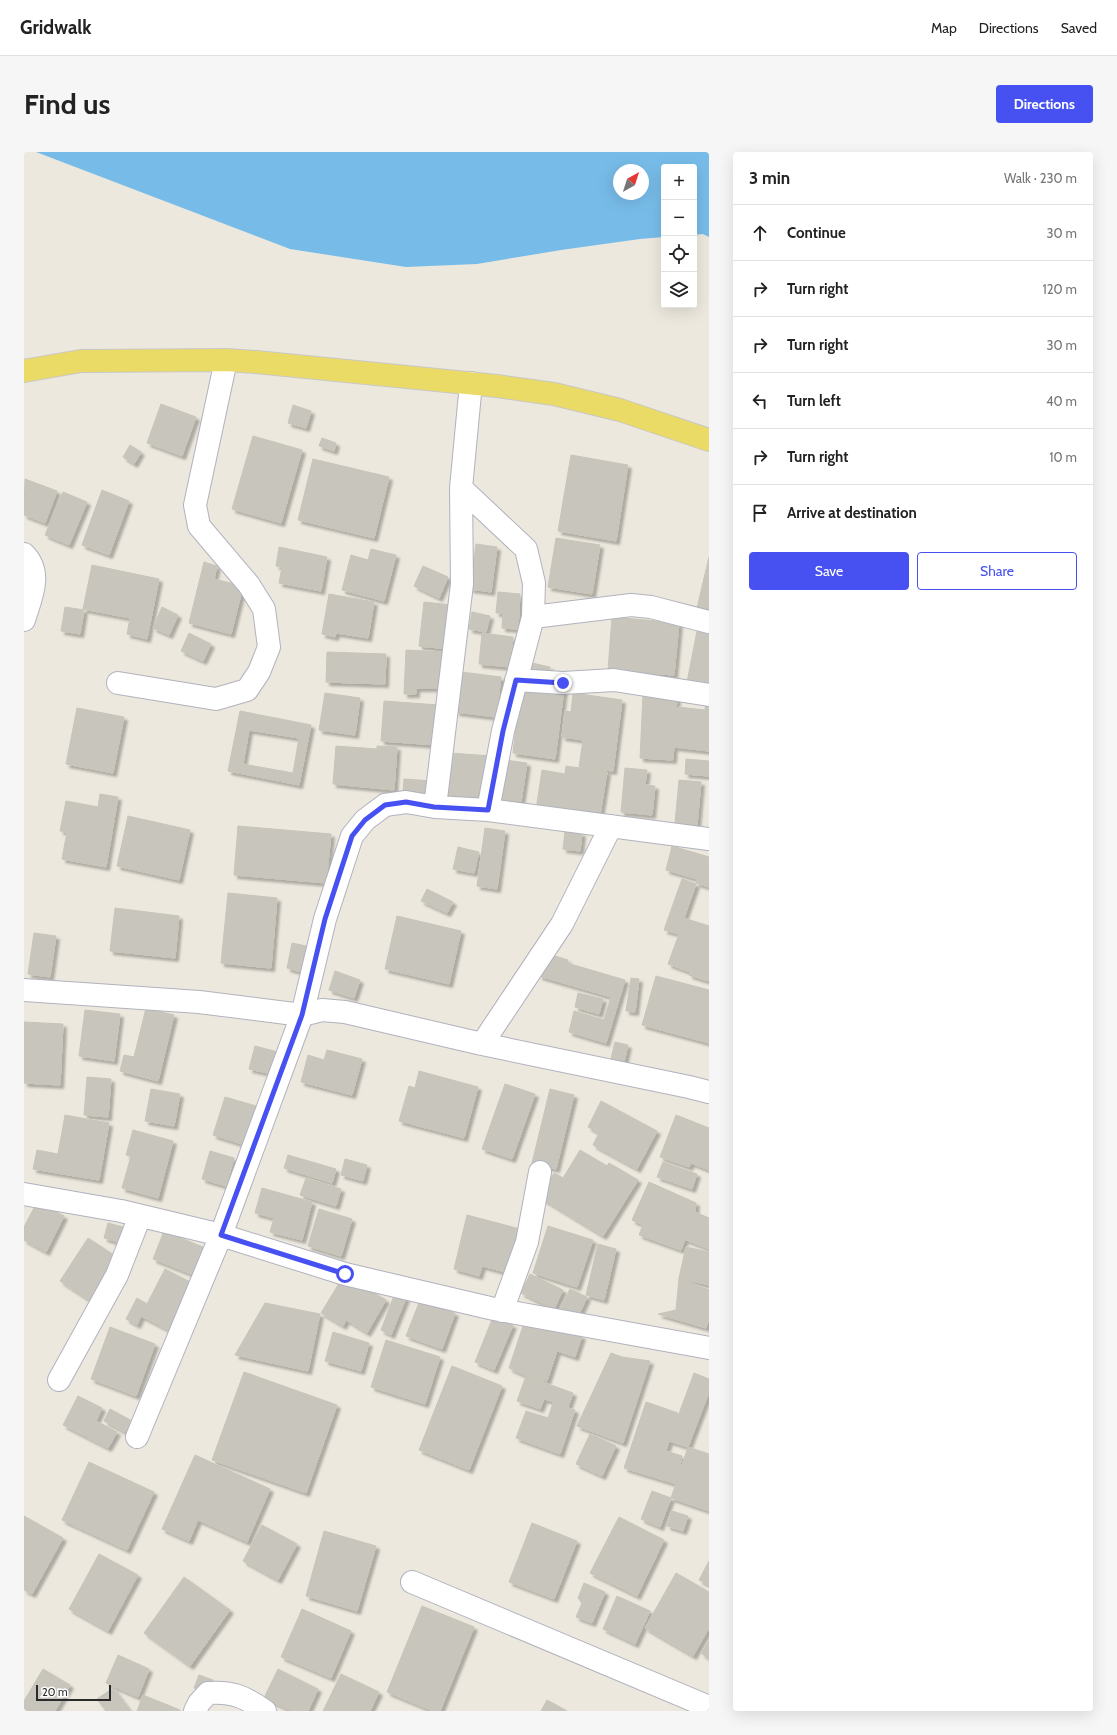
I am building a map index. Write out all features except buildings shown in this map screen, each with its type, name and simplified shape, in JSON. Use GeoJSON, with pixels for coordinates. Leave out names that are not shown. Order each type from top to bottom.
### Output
{"type":"FeatureCollection","features":[{"type":"Feature","properties":{"kind":"main road"},"geometry":{"type":"LineString","coordinates":[[24,371],[81,361],[226,360],[471,383],[554,394],[606,406],[709,440]]}},
{"type":"Feature","properties":{"kind":"street"},"geometry":{"type":"LineString","coordinates":[[118,683],[216,699],[247,690],[259,672],[269,647],[264,609],[249,585],[199,526],[195,505],[226,360]]}},
{"type":"Feature","properties":{"kind":"street"},"geometry":{"type":"LineString","coordinates":[[434,807],[462,584],[462,488],[471,383]]}},
{"type":"Feature","properties":{"kind":"street"},"geometry":{"type":"LineString","coordinates":[[462,488],[526,549],[534,583],[533,617],[503,731],[488,810]]}},
{"type":"Feature","properties":{"kind":"street"},"geometry":{"type":"LineString","coordinates":[[24,554],[34,570],[35,584],[24,620]]}},
{"type":"Feature","properties":{"kind":"street"},"geometry":{"type":"LineString","coordinates":[[533,617],[631,605],[651,607],[709,622]]}},
{"type":"Feature","properties":{"kind":"street"},"geometry":{"type":"LineString","coordinates":[[516,680],[563,683],[614,680],[709,696]]}},
{"type":"Feature","properties":{"kind":"street"},"geometry":{"type":"LineString","coordinates":[[137,1437],[221,1235],[302,1015],[325,919],[352,836],[365,820],[385,805],[406,802],[434,807],[488,810],[709,839]]}},
{"type":"Feature","properties":{"kind":"street"},"geometry":{"type":"LineString","coordinates":[[482,1044],[562,924],[611,826]]}},
{"type":"Feature","properties":{"kind":"street"},"geometry":{"type":"LineString","coordinates":[[24,990],[199,1002],[302,1015],[322,1010],[345,1012],[482,1044],[709,1092]]}},
{"type":"Feature","properties":{"kind":"street"},"geometry":{"type":"LineString","coordinates":[[502,1311],[527,1242],[540,1172]]}},
{"type":"Feature","properties":{"kind":"street"},"geometry":{"type":"LineString","coordinates":[[24,1194],[122,1211],[221,1235],[345,1274],[502,1311],[709,1348]]}},
{"type":"Feature","properties":{"kind":"street"},"geometry":{"type":"LineString","coordinates":[[59,1380],[117,1275],[140,1216]]}},
{"type":"Feature","properties":{"kind":"street"},"geometry":{"type":"LineString","coordinates":[[412,1582],[709,1707]]}},
{"type":"Feature","properties":{"kind":"street"},"geometry":{"type":"LineString","coordinates":[[194,1711],[198,1703],[208,1693],[222,1692],[246,1698],[265,1711]]}},
{"type":"Feature","properties":{"kind":"water"},"geometry":{"type":"Polygon","coordinates":[[[36,152],[709,152],[709,237],[703,234],[697,235],[697,164],[661,164],[661,237],[561,250],[477,264],[406,267],[290,249],[36,152]]]}},
{"type":"Feature","properties":{"kind":"route"},"geometry":{"type":"LineString","coordinates":[[345,1274],[221,1235],[302,1015],[325,919],[352,836],[365,820],[385,805],[406,802],[434,807],[488,810],[503,731],[516,680],[563,683]]}}]}
